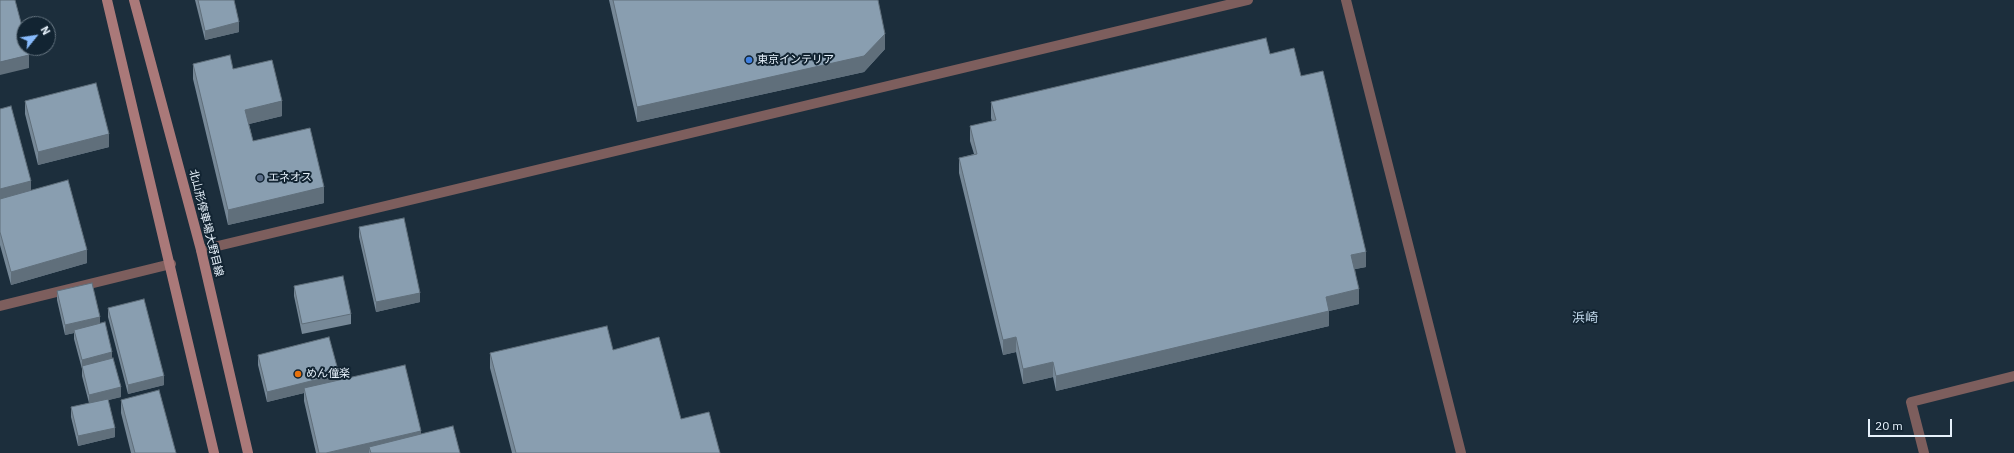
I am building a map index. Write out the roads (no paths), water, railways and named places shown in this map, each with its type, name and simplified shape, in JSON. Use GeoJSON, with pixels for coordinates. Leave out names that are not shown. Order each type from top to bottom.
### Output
{"type":"FeatureCollection","features":[{"type":"Feature","properties":{"kind":"main road"},"geometry":{"type":"LineString","coordinates":[[107,0],[171,264],[214,453]]}},
{"type":"Feature","properties":{"kind":"main road","name":"北山形停車場大野目線"},"geometry":{"type":"LineString","coordinates":[[134,0],[201,250],[248,453]]}},
{"type":"Feature","properties":{"kind":"street"},"geometry":{"type":"LineString","coordinates":[[201,250],[1248,0]]}},
{"type":"Feature","properties":{"kind":"street"},"geometry":{"type":"LineString","coordinates":[[1346,0],[1461,453]]}},
{"type":"Feature","properties":{"kind":"street"},"geometry":{"type":"LineString","coordinates":[[0,306],[171,264]]}},
{"type":"Feature","properties":{"kind":"street"},"geometry":{"type":"LineString","coordinates":[[1924,453],[1911,402],[2014,376]]}},
{"type":"Feature","properties":{"kind":"place","name":"東京インテリア"},"geometry":{"type":"Point","coordinates":[749,60]}},
{"type":"Feature","properties":{"kind":"place","name":"エネオス"},"geometry":{"type":"Point","coordinates":[260,178]}},
{"type":"Feature","properties":{"kind":"place","name":"めん僮楽"},"geometry":{"type":"Point","coordinates":[298,374]}},
{"type":"Feature","properties":{"kind":"district","name":"浜崎"},"geometry":{"type":"Point","coordinates":[1585,318]}}]}
